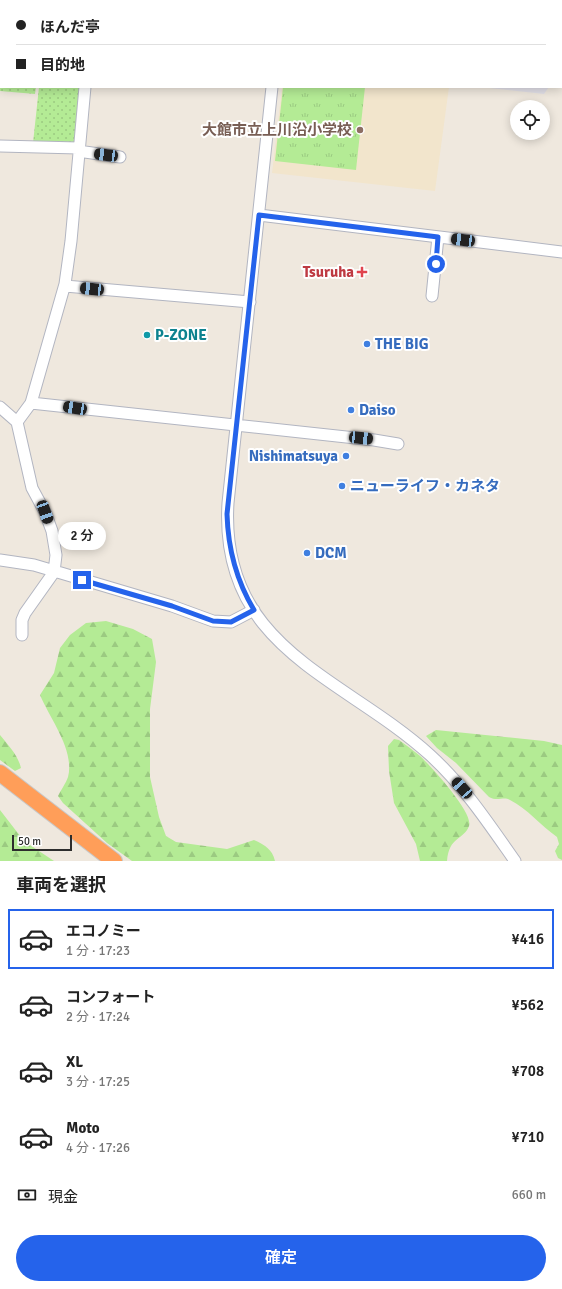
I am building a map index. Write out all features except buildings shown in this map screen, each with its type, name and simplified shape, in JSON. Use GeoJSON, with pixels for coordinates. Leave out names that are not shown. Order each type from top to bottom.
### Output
{"type":"FeatureCollection","features":[{"type":"Feature","properties":{"kind":"highway"},"geometry":{"type":"LineString","coordinates":[[0,773],[97,861]]}},
{"type":"Feature","properties":{"kind":"highway"},"geometry":{"type":"LineString","coordinates":[[0,787],[114,861]]}},
{"type":"Feature","properties":{"kind":"street"},"geometry":{"type":"LineString","coordinates":[[18,422],[31,403],[64,286],[71,242],[78,150],[85,88]]}},
{"type":"Feature","properties":{"kind":"street"},"geometry":{"type":"LineString","coordinates":[[272,88],[227,508],[229,541],[237,576],[254,610],[275,639],[294,657],[396,727],[430,755],[462,788],[515,861]]}},
{"type":"Feature","properties":{"kind":"street"},"geometry":{"type":"LineString","coordinates":[[0,146],[78,150],[120,156]]}},
{"type":"Feature","properties":{"kind":"street"},"geometry":{"type":"LineString","coordinates":[[259,215],[562,252]]}},
{"type":"Feature","properties":{"kind":"street"},"geometry":{"type":"LineString","coordinates":[[432,296],[438,237]]}},
{"type":"Feature","properties":{"kind":"street"},"geometry":{"type":"LineString","coordinates":[[64,286],[250,302]]}},
{"type":"Feature","properties":{"kind":"street"},"geometry":{"type":"LineString","coordinates":[[31,403],[374,440],[398,444]]}},
{"type":"Feature","properties":{"kind":"street"},"geometry":{"type":"LineString","coordinates":[[0,407],[18,422],[32,488],[45,512],[52,531],[56,555],[54,572],[25,613],[22,620],[22,635]]}},
{"type":"Feature","properties":{"kind":"street"},"geometry":{"type":"LineString","coordinates":[[0,560],[34,565],[172,606],[213,621],[231,622],[254,610]]}},
{"type":"Feature","properties":{"kind":"shaded area","name":"大館市立上川沿小学校"},"geometry":{"type":"Polygon","coordinates":[[[282,88],[449,88],[435,191],[272,173],[282,88]]]}},
{"type":"Feature","properties":{"kind":"shaded area"},"geometry":{"type":"Polygon","coordinates":[[[489,88],[548,88],[544,94],[489,88]]]}},
{"type":"Feature","properties":{"kind":"green space"},"geometry":{"type":"Polygon","coordinates":[[[0,88],[36,88],[35,94],[0,91],[0,88]]]}},
{"type":"Feature","properties":{"kind":"green space"},"geometry":{"type":"Polygon","coordinates":[[[39,88],[82,88],[76,145],[33,143],[39,88]]]}},
{"type":"Feature","properties":{"kind":"green space"},"geometry":{"type":"Polygon","coordinates":[[[283,88],[365,88],[356,170],[275,161],[283,88]]]}},
{"type":"Feature","properties":{"kind":"green space"},"geometry":{"type":"Polygon","coordinates":[[[106,621],[133,629],[152,639],[156,662],[150,709],[150,777],[159,817],[166,836],[176,842],[227,849],[254,840],[268,848],[275,861],[132,861],[107,843],[63,803],[58,796],[68,777],[68,756],[60,735],[40,695],[54,673],[60,648],[70,635],[86,623],[106,621]]]}},
{"type":"Feature","properties":{"kind":"green space"},"geometry":{"type":"Polygon","coordinates":[[[436,730],[544,741],[562,745],[562,860],[558,858],[555,851],[559,844],[557,837],[528,812],[516,804],[507,799],[495,799],[489,797],[456,763],[437,748],[426,736],[436,730]]]}},
{"type":"Feature","properties":{"kind":"green space"},"geometry":{"type":"Polygon","coordinates":[[[0,735],[15,754],[21,768],[15,771],[0,760],[0,735]]]}},
{"type":"Feature","properties":{"kind":"green space"},"geometry":{"type":"Polygon","coordinates":[[[394,739],[399,740],[422,758],[453,793],[466,812],[469,820],[469,826],[464,834],[451,847],[448,853],[447,861],[420,861],[416,844],[394,803],[389,771],[388,746],[394,739]]]}},
{"type":"Feature","properties":{"kind":"green space"},"geometry":{"type":"Polygon","coordinates":[[[0,810],[24,841],[54,861],[0,861],[0,810]]]}},
{"type":"Feature","properties":{"kind":"place","name":"大館市立上川沿小学校"},"geometry":{"type":"Point","coordinates":[360,130]}},
{"type":"Feature","properties":{"kind":"place","name":"Tsuruha"},"geometry":{"type":"Point","coordinates":[362,272]}},
{"type":"Feature","properties":{"kind":"place","name":"P-ZONE"},"geometry":{"type":"Point","coordinates":[147,335]}},
{"type":"Feature","properties":{"kind":"place","name":"THE BIG"},"geometry":{"type":"Point","coordinates":[367,344]}},
{"type":"Feature","properties":{"kind":"place","name":"Daiso"},"geometry":{"type":"Point","coordinates":[351,410]}},
{"type":"Feature","properties":{"kind":"place","name":"Nishimatsuya"},"geometry":{"type":"Point","coordinates":[346,456]}},
{"type":"Feature","properties":{"kind":"place","name":"ニューライフ・カネタ"},"geometry":{"type":"Point","coordinates":[342,486]}},
{"type":"Feature","properties":{"kind":"place","name":"DCM"},"geometry":{"type":"Point","coordinates":[307,553]}},
{"type":"Feature","properties":{"kind":"route"},"geometry":{"type":"LineString","coordinates":[[82,580],[172,606],[213,621],[231,622],[254,610],[237,576],[230,552],[227,514],[229,483],[259,215],[438,237],[436,264]]}}]}
